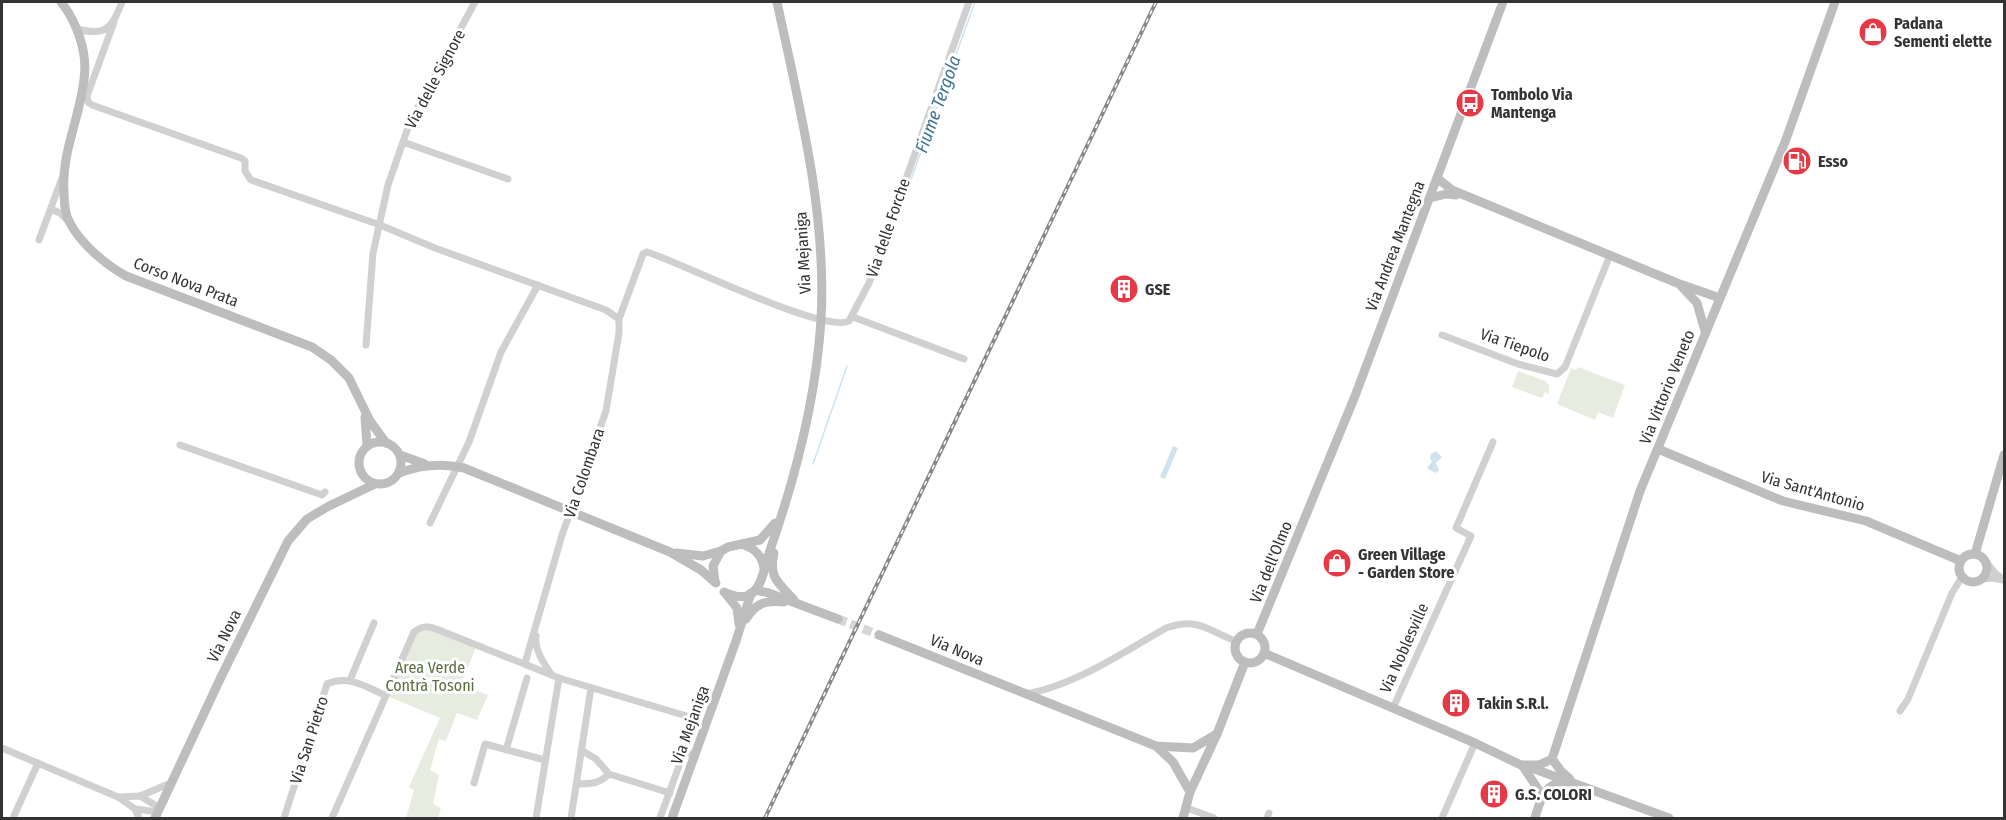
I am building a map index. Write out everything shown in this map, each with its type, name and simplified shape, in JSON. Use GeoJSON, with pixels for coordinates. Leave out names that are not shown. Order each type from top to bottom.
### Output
{"type":"FeatureCollection","features":[{"type":"Feature","properties":{"kind":"main road","name":"Corso Nova Prata"},"geometry":{"type":"LineString","coordinates":[[61,2],[77,29],[83,53],[85,78],[63,175],[64,198],[69,223],[93,253],[107,265],[126,276],[312,347],[331,360],[349,378],[363,409],[386,442]]}},
{"type":"Feature","properties":{"kind":"main road","name":"Via Mejaniga"},"geometry":{"type":"LineString","coordinates":[[672,819],[753,592],[761,583],[786,503],[809,410],[816,370],[821,320],[815,204],[801,116],[777,2]]}},
{"type":"Feature","properties":{"kind":"main road","name":"Via Andrea Mantegna"},"geometry":{"type":"LineString","coordinates":[[1312,501],[1355,396],[1430,198],[1439,185],[1503,2]]}},
{"type":"Feature","properties":{"kind":"main road","name":"Via Vittorio Veneto"},"geometry":{"type":"LineString","coordinates":[[1552,759],[1640,492],[1785,142],[1835,2]]}},
{"type":"Feature","properties":{"kind":"main road"},"geometry":{"type":"LineString","coordinates":[[1430,198],[1439,185],[1704,292],[1718,302]]}},
{"type":"Feature","properties":{"kind":"main road"},"geometry":{"type":"LineString","coordinates":[[1704,292],[1714,289],[1729,279]]}},
{"type":"Feature","properties":{"kind":"main road"},"geometry":{"type":"LineString","coordinates":[[1677,283],[1697,303],[1705,333]]}},
{"type":"Feature","properties":{"kind":"main road"},"geometry":{"type":"LineString","coordinates":[[1697,303],[1718,302]]}},
{"type":"Feature","properties":{"kind":"main road","name":"Corso Nova Prata"},"geometry":{"type":"LineString","coordinates":[[363,409],[368,445]]}},
{"type":"Feature","properties":{"kind":"main road"},"geometry":{"type":"LineString","coordinates":[[353,495],[360,482],[358,461],[363,450],[368,445],[380,441],[386,442]]}},
{"type":"Feature","properties":{"kind":"main road","name":"Via Nova"},"geometry":{"type":"LineString","coordinates":[[386,442],[392,445],[400,455],[434,466]]}},
{"type":"Feature","properties":{"kind":"main road","name":"Via Sant'Antonio"},"geometry":{"type":"LineString","coordinates":[[1658,449],[1782,501],[1826,510],[1872,524],[1961,561]]}},
{"type":"Feature","properties":{"kind":"main road"},"geometry":{"type":"LineString","coordinates":[[399,473],[400,455]]}},
{"type":"Feature","properties":{"kind":"main road"},"geometry":{"type":"LineString","coordinates":[[1975,554],[2004,455]]}},
{"type":"Feature","properties":{"kind":"main road","name":"Via Nova"},"geometry":{"type":"LineString","coordinates":[[157,813],[288,541],[307,519],[375,484],[391,482],[399,473],[434,466],[457,467],[670,552],[701,570],[716,583]]}},
{"type":"Feature","properties":{"kind":"main road"},"geometry":{"type":"LineString","coordinates":[[361,474],[369,482],[375,484]]}},
{"type":"Feature","properties":{"kind":"main road","name":"Via dell'Olmo"},"geometry":{"type":"LineString","coordinates":[[1257,634],[1312,501]]}},
{"type":"Feature","properties":{"kind":"main road","name":"Via Mejaniga"},"geometry":{"type":"LineString","coordinates":[[721,551],[728,547],[760,540],[766,536],[786,503]]}},
{"type":"Feature","properties":{"kind":"main road","name":"Via Mejaniga"},"geometry":{"type":"LineString","coordinates":[[782,517],[772,572],[793,601]]}},
{"type":"Feature","properties":{"kind":"main road"},"geometry":{"type":"LineString","coordinates":[[743,545],[750,547],[760,555],[764,572],[776,589],[793,601]]}},
{"type":"Feature","properties":{"kind":"main road"},"geometry":{"type":"LineString","coordinates":[[716,583],[713,566],[721,551]]}},
{"type":"Feature","properties":{"kind":"main road","name":"Via Nova"},"geometry":{"type":"LineString","coordinates":[[670,552],[703,556],[721,551]]}},
{"type":"Feature","properties":{"kind":"main road"},"geometry":{"type":"LineString","coordinates":[[1975,554],[1986,562],[1987,570],[1981,579],[1973,582],[1962,577],[1959,569],[1961,561],[1968,555],[1975,554]]}},
{"type":"Feature","properties":{"kind":"main road","name":"Via Mejaniga"},"geometry":{"type":"LineString","coordinates":[[716,583],[737,608],[739,621],[736,641]]}},
{"type":"Feature","properties":{"kind":"main road"},"geometry":{"type":"LineString","coordinates":[[724,592],[737,596],[753,592],[769,593],[838,619]]}},
{"type":"Feature","properties":{"kind":"main road","name":"Via Mejaniga"},"geometry":{"type":"LineString","coordinates":[[742,623],[760,603],[793,601]]}},
{"type":"Feature","properties":{"kind":"main road"},"geometry":{"type":"LineString","coordinates":[[1245,633],[1257,634],[1264,644],[1264,653],[1256,661],[1245,662],[1236,654],[1236,641],[1245,633]]}},
{"type":"Feature","properties":{"kind":"main road","name":"Via Nova"},"geometry":{"type":"LineString","coordinates":[[879,634],[1156,746]]}},
{"type":"Feature","properties":{"kind":"main road","name":"Via Noblesville"},"geometry":{"type":"LineString","coordinates":[[1264,653],[1521,765],[1542,795]]}},
{"type":"Feature","properties":{"kind":"main road"},"geometry":{"type":"LineString","coordinates":[[1183,819],[1190,792],[1217,734],[1245,662]]}},
{"type":"Feature","properties":{"kind":"main road"},"geometry":{"type":"LineString","coordinates":[[1173,762],[1180,751],[1205,743],[1217,734]]}},
{"type":"Feature","properties":{"kind":"main road"},"geometry":{"type":"LineString","coordinates":[[1156,746],[1190,747],[1205,758]]}},
{"type":"Feature","properties":{"kind":"main road"},"geometry":{"type":"LineString","coordinates":[[1156,746],[1180,771],[1190,792]]}},
{"type":"Feature","properties":{"kind":"main road"},"geometry":{"type":"LineString","coordinates":[[1521,765],[1539,765],[1552,759],[1574,782]]}},
{"type":"Feature","properties":{"kind":"main road"},"geometry":{"type":"LineString","coordinates":[[1521,765],[1574,782],[1669,819]]}},
{"type":"Feature","properties":{"kind":"main road"},"geometry":{"type":"LineString","coordinates":[[1180,771],[1189,773],[1199,770]]}},
{"type":"Feature","properties":{"kind":"main road"},"geometry":{"type":"LineString","coordinates":[[1535,819],[1542,795],[1547,788],[1555,783],[1574,782]]}},
{"type":"Feature","properties":{"kind":"street"},"geometry":{"type":"LineString","coordinates":[[122,2],[87,96],[88,102],[241,158],[245,160],[245,171],[251,180],[380,225],[435,248],[606,310],[619,319]]}},
{"type":"Feature","properties":{"kind":"street","name":"Via delle Signore"},"geometry":{"type":"LineString","coordinates":[[366,345],[373,253],[388,185],[410,122],[475,2]]}},
{"type":"Feature","properties":{"kind":"street","name":"Via delle Forche"},"geometry":{"type":"LineString","coordinates":[[853,317],[869,283],[969,2]]}},
{"type":"Feature","properties":{"kind":"street"},"geometry":{"type":"LineString","coordinates":[[77,29],[89,32],[101,31],[114,22]]}},
{"type":"Feature","properties":{"kind":"street"},"geometry":{"type":"LineString","coordinates":[[403,142],[508,179]]}},
{"type":"Feature","properties":{"kind":"street"},"geometry":{"type":"LineString","coordinates":[[39,240],[63,175]]}},
{"type":"Feature","properties":{"kind":"street"},"geometry":{"type":"LineString","coordinates":[[51,209],[60,213],[69,223]]}},
{"type":"Feature","properties":{"kind":"street","name":"Via Colombara"},"geometry":{"type":"LineString","coordinates":[[525,663],[571,511],[606,411],[619,333],[619,319],[643,254],[647,252],[799,314],[821,320]]}},
{"type":"Feature","properties":{"kind":"street","name":"Via Tiepolo"},"geometry":{"type":"LineString","coordinates":[[1442,335],[1518,364],[1557,374],[1565,368],[1610,255]]}},
{"type":"Feature","properties":{"kind":"street"},"geometry":{"type":"LineString","coordinates":[[430,523],[480,414],[501,352],[538,285]]}},
{"type":"Feature","properties":{"kind":"street"},"geometry":{"type":"LineString","coordinates":[[821,320],[844,324],[853,317],[964,359]]}},
{"type":"Feature","properties":{"kind":"street","name":"Via Noblesville"},"geometry":{"type":"LineString","coordinates":[[1393,708],[1471,536],[1456,528],[1493,442]]}},
{"type":"Feature","properties":{"kind":"street"},"geometry":{"type":"LineString","coordinates":[[180,445],[322,495],[326,492]]}},
{"type":"Feature","properties":{"kind":"street"},"geometry":{"type":"LineString","coordinates":[[1986,562],[2004,580]]}},
{"type":"Feature","properties":{"kind":"street"},"geometry":{"type":"LineString","coordinates":[[1900,711],[1908,699],[1952,593],[1962,577]]}},
{"type":"Feature","properties":{"kind":"street"},"geometry":{"type":"LineString","coordinates":[[1981,579],[2004,580]]}},
{"type":"Feature","properties":{"kind":"street"},"geometry":{"type":"LineString","coordinates":[[1024,694],[1066,683],[1166,628],[1183,622],[1199,625],[1236,641]]}},
{"type":"Feature","properties":{"kind":"street"},"geometry":{"type":"LineString","coordinates":[[374,623],[350,680],[385,695]]}},
{"type":"Feature","properties":{"kind":"street","name":"Via Colombara"},"geometry":{"type":"LineString","coordinates":[[537,624],[535,642],[541,659],[551,674]]}},
{"type":"Feature","properties":{"kind":"street"},"geometry":{"type":"LineString","coordinates":[[332,819],[414,632],[421,627],[428,626],[559,678],[690,717],[694,721],[660,819]]}},
{"type":"Feature","properties":{"kind":"street"},"geometry":{"type":"LineString","coordinates":[[506,750],[527,678]]}},
{"type":"Feature","properties":{"kind":"street"},"geometry":{"type":"LineString","coordinates":[[536,819],[559,678]]}},
{"type":"Feature","properties":{"kind":"street","name":"Via San Pietro"},"geometry":{"type":"LineString","coordinates":[[284,819],[327,684],[335,680],[350,680]]}},
{"type":"Feature","properties":{"kind":"street"},"geometry":{"type":"LineString","coordinates":[[571,819],[591,688]]}},
{"type":"Feature","properties":{"kind":"street"},"geometry":{"type":"LineString","coordinates":[[1442,819],[1475,743]]}},
{"type":"Feature","properties":{"kind":"street"},"geometry":{"type":"LineString","coordinates":[[474,783],[485,744],[544,760]]}},
{"type":"Feature","properties":{"kind":"street"},"geometry":{"type":"LineString","coordinates":[[2,748],[118,797],[135,809],[157,813]]}},
{"type":"Feature","properties":{"kind":"street"},"geometry":{"type":"LineString","coordinates":[[581,750],[596,759],[609,774],[670,793]]}},
{"type":"Feature","properties":{"kind":"street"},"geometry":{"type":"LineString","coordinates":[[684,752],[694,755]]}},
{"type":"Feature","properties":{"kind":"street"},"geometry":{"type":"LineString","coordinates":[[13,819],[38,763]]}},
{"type":"Feature","properties":{"kind":"street"},"geometry":{"type":"LineString","coordinates":[[577,784],[591,784],[609,774]]}},
{"type":"Feature","properties":{"kind":"street"},"geometry":{"type":"LineString","coordinates":[[118,797],[140,796],[171,783]]}},
{"type":"Feature","properties":{"kind":"street"},"geometry":{"type":"LineString","coordinates":[[140,796],[157,813]]}},
{"type":"Feature","properties":{"kind":"street"},"geometry":{"type":"LineString","coordinates":[[1187,808],[1214,819]]}},
{"type":"Feature","properties":{"kind":"street"},"geometry":{"type":"LineString","coordinates":[[135,809],[139,819]]}},
{"type":"Feature","properties":{"kind":"green space"},"geometry":{"type":"Polygon","coordinates":[[[1578,367],[1625,385],[1613,418],[1598,412],[1595,420],[1557,404],[1571,368],[1576,370],[1578,367]]]}},
{"type":"Feature","properties":{"kind":"green space"},"geometry":{"type":"Polygon","coordinates":[[[1518,371],[1545,381],[1549,385],[1549,394],[1545,392],[1542,398],[1512,387],[1518,371]]]}},
{"type":"Feature","properties":{"kind":"green space","name":"Area Verde Contrà Tosoni"},"geometry":{"type":"Polygon","coordinates":[[[421,627],[477,644],[461,685],[488,695],[477,720],[457,713],[446,741],[439,739],[430,770],[439,775],[433,804],[441,808],[438,818],[406,818],[414,790],[409,787],[440,718],[385,695],[414,632],[421,627]]]}},
{"type":"Feature","properties":{"kind":"water"},"geometry":{"type":"Polygon","coordinates":[[[1173,446],[1178,448],[1165,479],[1160,477],[1173,446]]]}},
{"type":"Feature","properties":{"kind":"water"},"geometry":{"type":"Polygon","coordinates":[[[1436,451],[1442,457],[1436,463],[1439,470],[1435,473],[1427,468],[1432,462],[1431,454],[1436,451]]]}},
{"type":"Feature","properties":{"kind":"waterway","name":"Fiume Tergola"},"geometry":{"type":"LineString","coordinates":[[901,207],[975,2]]}},
{"type":"Feature","properties":{"kind":"waterway","name":"Fiume Tergola"},"geometry":{"type":"LineString","coordinates":[[813,464],[847,366]]}},
{"type":"Feature","properties":{"kind":"tunnel"},"geometry":{"type":"LineString","coordinates":[[838,619],[879,635]]}},
{"type":"Feature","properties":{"kind":"railway"},"geometry":{"type":"LineString","coordinates":[[765,818],[1156,2]]}},
{"type":"Feature","properties":{"kind":"place","name":"Padana Sementi elette"},"geometry":{"type":"Point","coordinates":[1873,32]}},
{"type":"Feature","properties":{"kind":"place","name":"Tombolo Via Mantenga"},"geometry":{"type":"Point","coordinates":[1470,103]}},
{"type":"Feature","properties":{"kind":"place","name":"Esso"},"geometry":{"type":"Point","coordinates":[1797,161]}},
{"type":"Feature","properties":{"kind":"place","name":"GSE"},"geometry":{"type":"Point","coordinates":[1124,289]}},
{"type":"Feature","properties":{"kind":"place","name":"Green Village - Garden Store"},"geometry":{"type":"Point","coordinates":[1337,563]}},
{"type":"Feature","properties":{"kind":"place","name":"Takin S.R.l."},"geometry":{"type":"Point","coordinates":[1456,703]}},
{"type":"Feature","properties":{"kind":"place","name":"G.S. COLORI"},"geometry":{"type":"Point","coordinates":[1494,794]}}]}
